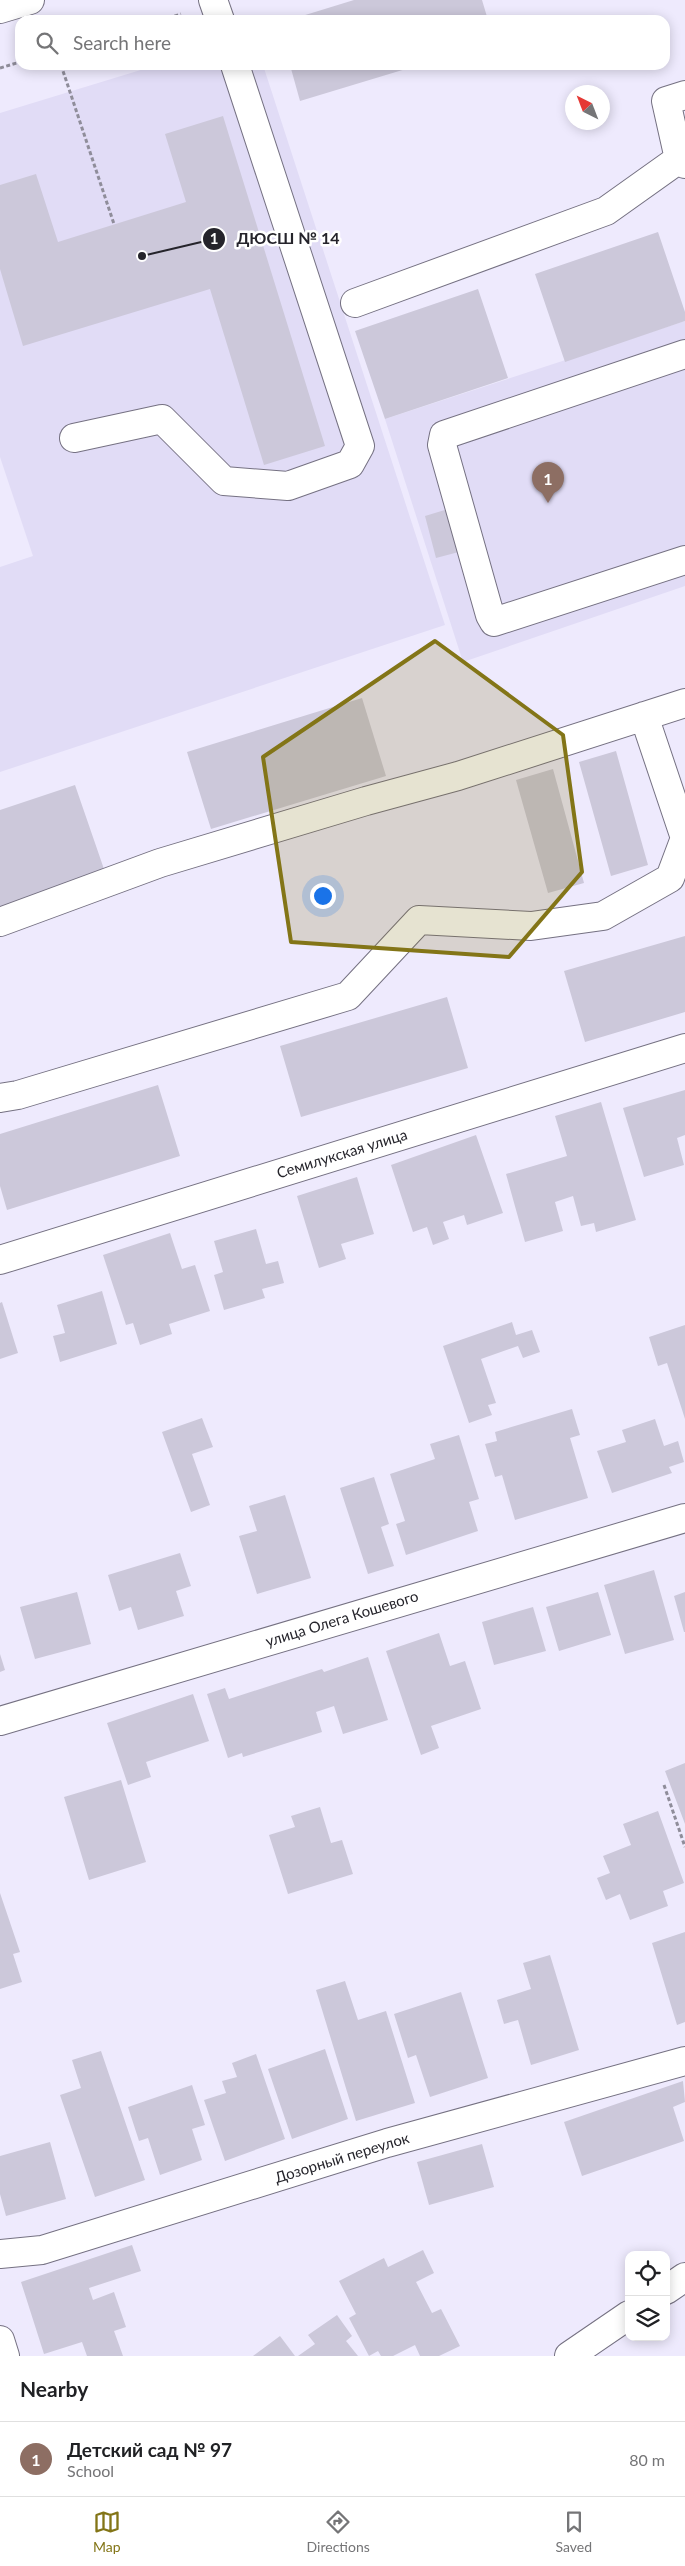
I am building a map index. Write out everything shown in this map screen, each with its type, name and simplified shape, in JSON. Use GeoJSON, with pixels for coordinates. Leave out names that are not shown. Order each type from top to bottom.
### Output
{"type":"FeatureCollection","features":[{"type":"Feature","properties":{"kind":"street"},"geometry":{"type":"LineString","coordinates":[[0,9],[30,0]]}},
{"type":"Feature","properties":{"kind":"street"},"geometry":{"type":"LineString","coordinates":[[213,0],[218,15]]}},
{"type":"Feature","properties":{"kind":"street"},"geometry":{"type":"LineString","coordinates":[[74,438],[162,419],[224,480],[288,486],[350,464],[360,446],[237,70]]}},
{"type":"Feature","properties":{"kind":"street"},"geometry":{"type":"LineString","coordinates":[[355,303],[606,211],[682,162],[666,101],[685,94]]}},
{"type":"Feature","properties":{"kind":"street"},"geometry":{"type":"LineString","coordinates":[[685,354],[444,435],[442,445],[490,615],[494,622],[685,560]]}},
{"type":"Feature","properties":{"kind":"street"},"geometry":{"type":"LineString","coordinates":[[0,922],[160,863],[366,801],[458,776],[685,703]]}},
{"type":"Feature","properties":{"kind":"street"},"geometry":{"type":"LineString","coordinates":[[0,1098],[18,1095],[348,996],[419,920],[531,926],[603,916],[670,878],[685,838],[644,716]]}},
{"type":"Feature","properties":{"kind":"street","name":"Семилукская улица"},"geometry":{"type":"LineString","coordinates":[[0,1260],[685,1048]]}},
{"type":"Feature","properties":{"kind":"street","name":"улица Олега Кошевого"},"geometry":{"type":"LineString","coordinates":[[0,1721],[685,1518]]}},
{"type":"Feature","properties":{"kind":"street","name":"Дозорный переулок"},"geometry":{"type":"LineString","coordinates":[[0,2254],[42,2250],[387,2143],[685,2061]]}},
{"type":"Feature","properties":{"kind":"street"},"geometry":{"type":"LineString","coordinates":[[670,2287],[685,2277]]}},
{"type":"Feature","properties":{"kind":"street"},"geometry":{"type":"LineString","coordinates":[[569,2356],[625,2318]]}},
{"type":"Feature","properties":{"kind":"street"},"geometry":{"type":"LineString","coordinates":[[0,2340],[5,2356]]}},
{"type":"Feature","properties":{"kind":"path"},"geometry":{"type":"LineString","coordinates":[[0,68],[15,64]]}},
{"type":"Feature","properties":{"kind":"path"},"geometry":{"type":"LineString","coordinates":[[63,70],[114,224]]}},
{"type":"Feature","properties":{"kind":"path"},"geometry":{"type":"LineString","coordinates":[[664,1785],[685,1847]]}},
{"type":"Feature","properties":{"kind":"highlighted area"},"geometry":{"type":"Polygon","coordinates":[[[435,641],[563,735],[582,872],[509,957],[291,942],[263,757],[435,641]]]}},
{"type":"Feature","properties":{"kind":"shaded area"},"geometry":{"type":"Polygon","coordinates":[[[141,70],[265,70],[445,625],[0,772],[0,567],[33,556],[0,457],[0,113],[141,70]]]}},
{"type":"Feature","properties":{"kind":"shaded area"},"geometry":{"type":"Polygon","coordinates":[[[685,321],[685,586],[463,662],[385,419],[685,321]]]}},
{"type":"Feature","properties":{"kind":"building"},"geometry":{"type":"Polygon","coordinates":[[[354,0],[482,0],[486,15],[305,15],[354,0]]]}},
{"type":"Feature","properties":{"kind":"building"},"geometry":{"type":"Polygon","coordinates":[[[291,70],[402,70],[300,101],[291,70]]]}},
{"type":"Feature","properties":{"kind":"building"},"geometry":{"type":"Polygon","coordinates":[[[223,116],[325,446],[264,465],[210,289],[23,346],[0,269],[0,185],[36,174],[58,242],[186,202],[165,134],[223,116]]]}},
{"type":"Feature","properties":{"kind":"building"},"geometry":{"type":"Polygon","coordinates":[[[658,232],[685,312],[685,321],[565,362],[535,274],[658,232]]]}},
{"type":"Feature","properties":{"kind":"building"},"geometry":{"type":"Polygon","coordinates":[[[478,289],[508,378],[385,419],[355,331],[478,289]]]}},
{"type":"Feature","properties":{"kind":"building"},"geometry":{"type":"Polygon","coordinates":[[[458,506],[470,549],[436,558],[425,516],[458,506]]]}},
{"type":"Feature","properties":{"kind":"building"},"geometry":{"type":"Polygon","coordinates":[[[362,698],[386,776],[211,829],[187,752],[362,698]]]}},
{"type":"Feature","properties":{"kind":"building"},"geometry":{"type":"Polygon","coordinates":[[[616,751],[648,865],[611,876],[579,762],[616,751]]]}},
{"type":"Feature","properties":{"kind":"building"},"geometry":{"type":"Polygon","coordinates":[[[553,769],[584,883],[548,893],[516,780],[553,769]]]}},
{"type":"Feature","properties":{"kind":"building"},"geometry":{"type":"Polygon","coordinates":[[[75,785],[105,872],[0,908],[0,810],[75,785]]]}},
{"type":"Feature","properties":{"kind":"building"},"geometry":{"type":"Polygon","coordinates":[[[685,936],[685,1012],[585,1042],[564,971],[685,936]]]}},
{"type":"Feature","properties":{"kind":"building"},"geometry":{"type":"Polygon","coordinates":[[[447,997],[468,1068],[301,1117],[280,1046],[447,997]]]}},
{"type":"Feature","properties":{"kind":"building"},"geometry":{"type":"Polygon","coordinates":[[[158,1085],[180,1156],[7,1210],[0,1186],[0,1134],[158,1085]]]}},
{"type":"Feature","properties":{"kind":"building"},"geometry":{"type":"Polygon","coordinates":[[[685,1090],[685,1135],[677,1138],[684,1165],[644,1177],[623,1108],[685,1090]]]}},
{"type":"Feature","properties":{"kind":"building"},"geometry":{"type":"Polygon","coordinates":[[[601,1102],[636,1220],[596,1232],[594,1223],[581,1226],[573,1196],[555,1202],[563,1231],[525,1242],[506,1174],[567,1156],[555,1116],[601,1102]]]}},
{"type":"Feature","properties":{"kind":"building"},"geometry":{"type":"Polygon","coordinates":[[[476,1135],[503,1213],[467,1225],[464,1215],[443,1222],[449,1239],[433,1245],[427,1227],[413,1232],[391,1165],[476,1135]]]}},
{"type":"Feature","properties":{"kind":"building"},"geometry":{"type":"Polygon","coordinates":[[[357,1177],[374,1234],[341,1244],[346,1259],[319,1268],[297,1196],[357,1177]]]}},
{"type":"Feature","properties":{"kind":"building"},"geometry":{"type":"Polygon","coordinates":[[[256,1229],[266,1264],[278,1261],[284,1283],[262,1289],[265,1298],[224,1310],[214,1275],[223,1272],[214,1241],[256,1229]]]}},
{"type":"Feature","properties":{"kind":"building"},"geometry":{"type":"Polygon","coordinates":[[[170,1233],[182,1269],[195,1265],[210,1311],[169,1324],[172,1334],[140,1345],[133,1323],[126,1325],[103,1255],[170,1233]]]}},
{"type":"Feature","properties":{"kind":"building"},"geometry":{"type":"Polygon","coordinates":[[[102,1291],[117,1344],[60,1362],[53,1336],[65,1333],[57,1305],[102,1291]]]}},
{"type":"Feature","properties":{"kind":"building"},"geometry":{"type":"Polygon","coordinates":[[[2,1302],[18,1353],[0,1359],[0,1303],[2,1302]]]}},
{"type":"Feature","properties":{"kind":"building"},"geometry":{"type":"Polygon","coordinates":[[[512,1322],[516,1335],[532,1330],[540,1352],[523,1358],[518,1346],[481,1359],[496,1403],[488,1405],[492,1415],[469,1423],[443,1346],[512,1322]]]}},
{"type":"Feature","properties":{"kind":"building"},"geometry":{"type":"Polygon","coordinates":[[[685,1325],[685,1419],[667,1363],[658,1366],[649,1337],[685,1325]]]}},
{"type":"Feature","properties":{"kind":"building"},"geometry":{"type":"Polygon","coordinates":[[[572,1409],[580,1435],[570,1438],[588,1498],[515,1520],[502,1475],[495,1477],[485,1444],[497,1441],[495,1432],[572,1409]]]}},
{"type":"Feature","properties":{"kind":"building"},"geometry":{"type":"Polygon","coordinates":[[[202,1418],[213,1447],[192,1454],[210,1505],[191,1512],[162,1432],[202,1418]]]}},
{"type":"Feature","properties":{"kind":"building"},"geometry":{"type":"Polygon","coordinates":[[[655,1419],[664,1446],[678,1441],[684,1462],[669,1467],[672,1473],[612,1493],[597,1451],[626,1442],[622,1430],[655,1419]]]}},
{"type":"Feature","properties":{"kind":"building"},"geometry":{"type":"Polygon","coordinates":[[[459,1435],[479,1499],[469,1502],[478,1531],[406,1555],[396,1524],[405,1521],[390,1474],[435,1459],[430,1444],[459,1435]]]}},
{"type":"Feature","properties":{"kind":"building"},"geometry":{"type":"Polygon","coordinates":[[[374,1477],[389,1524],[381,1527],[394,1566],[368,1574],[340,1488],[374,1477]]]}},
{"type":"Feature","properties":{"kind":"building"},"geometry":{"type":"Polygon","coordinates":[[[285,1495],[311,1578],[257,1594],[239,1536],[257,1531],[249,1506],[285,1495]]]}},
{"type":"Feature","properties":{"kind":"building"},"geometry":{"type":"Polygon","coordinates":[[[180,1553],[191,1586],[176,1591],[184,1616],[138,1630],[131,1607],[119,1611],[108,1575],[180,1553]]]}},
{"type":"Feature","properties":{"kind":"building"},"geometry":{"type":"Polygon","coordinates":[[[654,1570],[674,1640],[625,1654],[604,1585],[654,1570]]]}},
{"type":"Feature","properties":{"kind":"building"},"geometry":{"type":"Polygon","coordinates":[[[77,1592],[91,1644],[35,1659],[20,1607],[77,1592]]]}},
{"type":"Feature","properties":{"kind":"building"},"geometry":{"type":"Polygon","coordinates":[[[598,1592],[611,1635],[559,1651],[546,1607],[598,1592]]]}},
{"type":"Feature","properties":{"kind":"building"},"geometry":{"type":"Polygon","coordinates":[[[685,1592],[685,1632],[684,1632],[674,1596],[685,1592]]]}},
{"type":"Feature","properties":{"kind":"building"},"geometry":{"type":"Polygon","coordinates":[[[533,1607],[546,1651],[494,1665],[482,1622],[533,1607]]]}},
{"type":"Feature","properties":{"kind":"building"},"geometry":{"type":"Polygon","coordinates":[[[439,1633],[450,1666],[465,1661],[481,1709],[431,1726],[439,1748],[421,1755],[386,1651],[439,1633]]]}},
{"type":"Feature","properties":{"kind":"building"},"geometry":{"type":"Polygon","coordinates":[[[0,1654],[5,1670],[0,1672],[0,1654]]]}},
{"type":"Feature","properties":{"kind":"building"},"geometry":{"type":"Polygon","coordinates":[[[368,1657],[388,1720],[343,1734],[334,1706],[316,1712],[322,1732],[243,1757],[242,1753],[228,1758],[207,1694],[225,1688],[229,1699],[322,1669],[324,1672],[368,1657]]]}},
{"type":"Feature","properties":{"kind":"building"},"geometry":{"type":"Polygon","coordinates":[[[193,1694],[209,1741],[146,1762],[151,1777],[128,1785],[107,1723],[193,1694]]]}},
{"type":"Feature","properties":{"kind":"building"},"geometry":{"type":"Polygon","coordinates":[[[685,1763],[685,1824],[665,1771],[685,1763]]]}},
{"type":"Feature","properties":{"kind":"building"},"geometry":{"type":"Polygon","coordinates":[[[121,1780],[146,1862],[89,1880],[64,1797],[121,1780]]]}},
{"type":"Feature","properties":{"kind":"building"},"geometry":{"type":"Polygon","coordinates":[[[320,1807],[331,1843],[342,1840],[353,1874],[288,1894],[269,1835],[295,1827],[291,1816],[320,1807]]]}},
{"type":"Feature","properties":{"kind":"building"},"geometry":{"type":"Polygon","coordinates":[[[658,1811],[684,1883],[663,1891],[668,1906],[630,1920],[620,1894],[606,1900],[597,1878],[610,1873],[603,1856],[631,1845],[623,1824],[658,1811]]]}},
{"type":"Feature","properties":{"kind":"building"},"geometry":{"type":"Polygon","coordinates":[[[0,1893],[20,1952],[13,1954],[22,1982],[0,1989],[0,1893]]]}},
{"type":"Feature","properties":{"kind":"building"},"geometry":{"type":"Polygon","coordinates":[[[685,1932],[685,2022],[677,2025],[652,1943],[685,1932]]]}},
{"type":"Feature","properties":{"kind":"building"},"geometry":{"type":"Polygon","coordinates":[[[550,1955],[579,2050],[531,2065],[518,2020],[504,2024],[497,2000],[531,1989],[523,1963],[550,1955]]]}},
{"type":"Feature","properties":{"kind":"building"},"geometry":{"type":"Polygon","coordinates":[[[345,1981],[358,2020],[386,2011],[415,2103],[356,2121],[316,1990],[345,1981]]]}},
{"type":"Feature","properties":{"kind":"building"},"geometry":{"type":"Polygon","coordinates":[[[461,1992],[488,2078],[430,2097],[416,2055],[408,2058],[394,2014],[461,1992]]]}},
{"type":"Feature","properties":{"kind":"building"},"geometry":{"type":"Polygon","coordinates":[[[325,2049],[348,2119],[292,2139],[268,2069],[325,2049]]]}},
{"type":"Feature","properties":{"kind":"building"},"geometry":{"type":"Polygon","coordinates":[[[101,2051],[145,2180],[95,2197],[60,2095],[81,2088],[72,2060],[101,2051]]]}},
{"type":"Feature","properties":{"kind":"building"},"geometry":{"type":"Polygon","coordinates":[[[256,2054],[285,2139],[225,2161],[204,2100],[226,2093],[222,2081],[237,2077],[232,2063],[256,2054]]]}},
{"type":"Feature","properties":{"kind":"building"},"geometry":{"type":"Polygon","coordinates":[[[683,2081],[685,2102],[673,2107],[684,2141],[582,2176],[564,2122],[683,2081]]]}},
{"type":"Feature","properties":{"kind":"building"},"geometry":{"type":"Polygon","coordinates":[[[192,2085],[205,2125],[192,2129],[202,2160],[160,2175],[148,2138],[139,2141],[128,2107],[192,2085]]]}},
{"type":"Feature","properties":{"kind":"building"},"geometry":{"type":"Polygon","coordinates":[[[50,2142],[66,2199],[6,2216],[0,2194],[0,2156],[50,2142]]]}},
{"type":"Feature","properties":{"kind":"building"},"geometry":{"type":"Polygon","coordinates":[[[482,2144],[494,2187],[429,2205],[417,2162],[482,2144]]]}},
{"type":"Feature","properties":{"kind":"building"},"geometry":{"type":"Polygon","coordinates":[[[132,2245],[141,2271],[89,2288],[93,2300],[114,2292],[126,2327],[114,2331],[123,2356],[87,2356],[82,2342],[44,2354],[21,2282],[132,2245]]]}},
{"type":"Feature","properties":{"kind":"building"},"geometry":{"type":"Polygon","coordinates":[[[423,2250],[434,2273],[416,2282],[432,2313],[441,2309],[460,2346],[439,2356],[420,2356],[415,2345],[393,2356],[381,2356],[378,2351],[369,2356],[349,2318],[356,2314],[339,2281],[384,2258],[388,2267],[423,2250]]]}},
{"type":"Feature","properties":{"kind":"building"},"geometry":{"type":"Polygon","coordinates":[[[337,2315],[352,2336],[346,2341],[358,2356],[298,2356],[315,2344],[308,2335],[337,2315]]]}},
{"type":"Feature","properties":{"kind":"building"},"geometry":{"type":"Polygon","coordinates":[[[280,2336],[295,2356],[253,2356],[280,2336]]]}},
{"type":"Feature","properties":{"kind":"place","name":"ДЮСШ № 14"},"geometry":{"type":"Point","coordinates":[142,256]}},
{"type":"Feature","properties":{"kind":"place","name":"Детский сад № 97"},"geometry":{"type":"Point","coordinates":[548,503]}}]}
